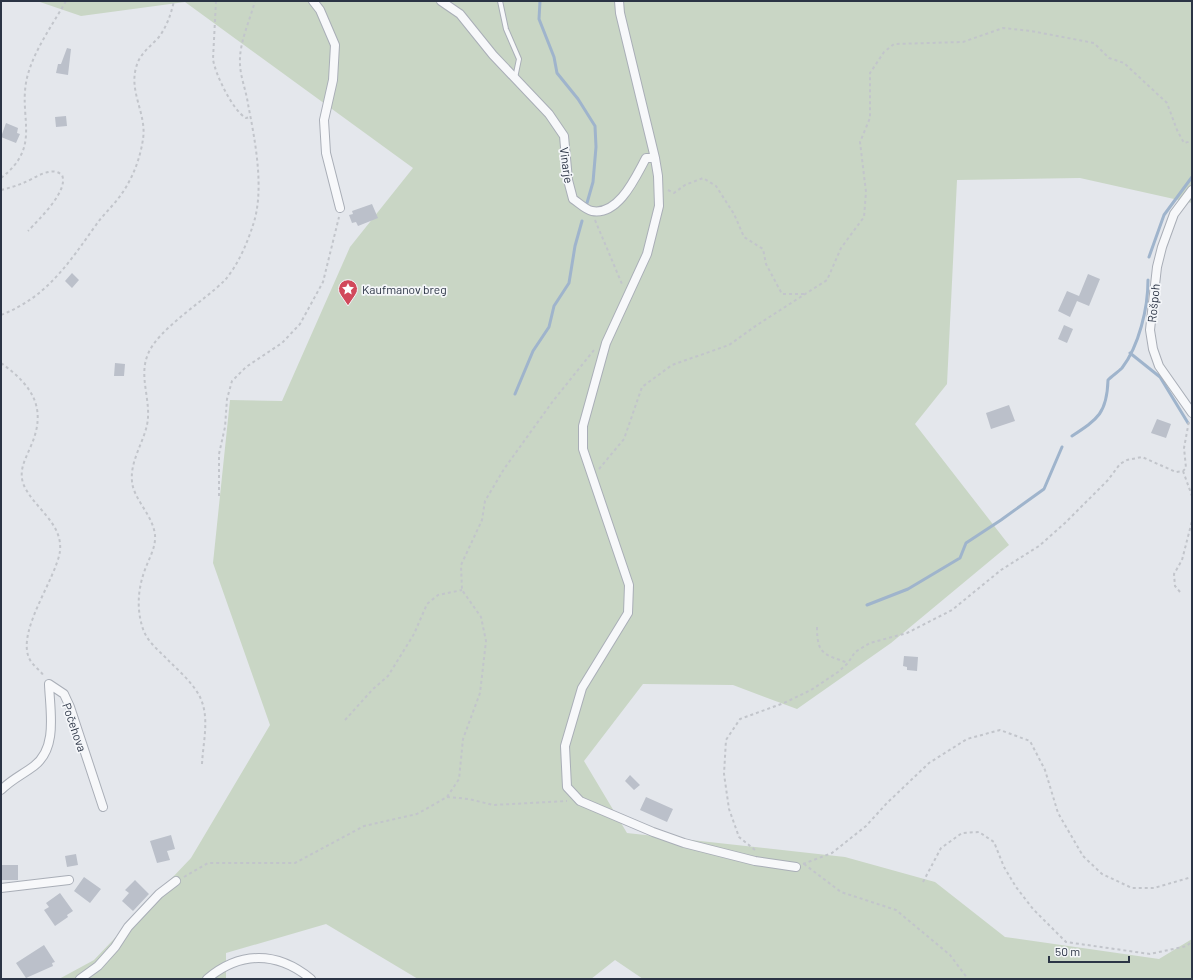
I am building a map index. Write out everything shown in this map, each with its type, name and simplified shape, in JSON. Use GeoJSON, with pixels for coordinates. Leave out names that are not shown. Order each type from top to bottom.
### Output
{"type":"FeatureCollection","features":[{"type":"Feature","properties":{"kind":"street"},"geometry":{"type":"LineString","coordinates":[[313,1],[320,10],[335,45],[333,80],[324,120],[326,153],[340,208]]}},
{"type":"Feature","properties":{"kind":"street","name":"Vinarje"},"geometry":{"type":"LineString","coordinates":[[441,1],[460,14],[493,55],[549,114],[564,136],[568,180],[573,200],[592,211]]}},
{"type":"Feature","properties":{"kind":"street"},"geometry":{"type":"LineString","coordinates":[[619,1],[620,13],[655,158],[658,176],[659,206],[647,254],[606,343],[583,426],[584,449],[630,585],[628,613],[582,688],[565,746],[567,787],[580,801],[653,832],[684,843],[755,861],[800,865]]}},
{"type":"Feature","properties":{"kind":"street"},"geometry":{"type":"LineString","coordinates":[[592,211],[605,210],[625,196],[646,158],[655,158]]}},
{"type":"Feature","properties":{"kind":"street","name":"Rošpoh"},"geometry":{"type":"LineString","coordinates":[[1192,190],[1174,214],[1162,247],[1157,267],[1150,330],[1153,349],[1159,366],[1192,414]]}},
{"type":"Feature","properties":{"kind":"street","name":"Počehova"},"geometry":{"type":"LineString","coordinates":[[1,790],[13,778],[34,766],[45,752],[51,737],[49,684]]}},
{"type":"Feature","properties":{"kind":"street","name":"Počehova"},"geometry":{"type":"LineString","coordinates":[[49,684],[64,694],[70,707],[103,807]]}},
{"type":"Feature","properties":{"kind":"street"},"geometry":{"type":"LineString","coordinates":[[1,888],[69,880]]}},
{"type":"Feature","properties":{"kind":"street"},"geometry":{"type":"LineString","coordinates":[[80,979],[98,966],[115,947],[128,927],[160,894],[176,881]]}},
{"type":"Feature","properties":{"kind":"street"},"geometry":{"type":"LineString","coordinates":[[207,979],[220,968],[232,962],[250,958],[268,958],[286,963],[300,970],[311,979]]}},
{"type":"Feature","properties":{"kind":"lane"},"geometry":{"type":"LineString","coordinates":[[500,1],[506,29],[519,59],[515,78]]}},
{"type":"Feature","properties":{"kind":"path"},"geometry":{"type":"LineString","coordinates":[[1,178],[16,165],[22,156],[25,143],[25,94],[28,73],[66,1]]}},
{"type":"Feature","properties":{"kind":"path"},"geometry":{"type":"LineString","coordinates":[[1,315],[20,306],[52,283],[74,258],[98,222],[117,201],[127,186],[137,162],[143,139],[143,120],[134,87],[136,68],[143,54],[165,28],[174,1]]}},
{"type":"Feature","properties":{"kind":"path"},"geometry":{"type":"LineString","coordinates":[[216,1],[213,59],[214,68],[223,87],[238,111],[246,118],[250,117]]}},
{"type":"Feature","properties":{"kind":"path"},"geometry":{"type":"LineString","coordinates":[[202,764],[204,715],[199,696],[184,677],[151,642],[142,623],[139,593],[154,547],[155,536],[151,521],[132,486],[131,479],[148,416],[144,372],[147,355],[157,340],[229,275],[247,241],[254,222],[258,203],[257,176],[250,117],[240,63],[244,40],[255,1]]}},
{"type":"Feature","properties":{"kind":"path"},"geometry":{"type":"LineString","coordinates":[[592,476],[624,440],[642,388],[672,366],[729,345],[827,280],[841,248],[864,217],[866,192],[860,142],[870,118],[870,73],[884,52],[894,44],[963,42],[1003,28],[1031,31],[1094,43],[1109,58],[1124,63],[1167,103],[1177,130],[1184,143],[1192,141]]}},
{"type":"Feature","properties":{"kind":"path"},"geometry":{"type":"LineString","coordinates":[[1,190],[22,184],[48,172],[58,172],[62,175],[63,183],[60,193],[28,231]]}},
{"type":"Feature","properties":{"kind":"path"},"geometry":{"type":"LineString","coordinates":[[658,176],[664,189],[674,193],[684,185],[703,178],[716,186],[734,214],[744,237],[763,250],[766,264],[782,294],[805,294]]}},
{"type":"Feature","properties":{"kind":"path"},"geometry":{"type":"LineString","coordinates":[[220,496],[219,454],[225,427],[226,399],[232,381],[246,367],[282,343],[300,324],[308,312],[323,282],[335,238],[340,208]]}},
{"type":"Feature","properties":{"kind":"path"},"geometry":{"type":"LineString","coordinates":[[592,211],[627,297]]}},
{"type":"Feature","properties":{"kind":"path"},"geometry":{"type":"LineString","coordinates":[[176,881],[208,863],[295,863],[364,826],[417,814],[447,798],[459,779],[463,739],[480,693],[486,641],[481,617],[462,590],[461,566],[482,520],[485,501],[504,469],[553,401],[578,372],[592,352],[606,343]]}},
{"type":"Feature","properties":{"kind":"path"},"geometry":{"type":"LineString","coordinates":[[1,363],[24,382],[34,397],[37,413],[36,430],[22,466],[22,475],[27,491],[52,524],[59,540],[60,550],[57,561],[38,607],[28,640],[29,658],[44,675],[49,684]]}},
{"type":"Feature","properties":{"kind":"path"},"geometry":{"type":"LineString","coordinates":[[1183,472],[1186,468],[1184,448],[1187,438],[1187,426],[1192,414]]}},
{"type":"Feature","properties":{"kind":"path"},"geometry":{"type":"LineString","coordinates":[[758,852],[752,850],[739,837],[729,809],[724,774],[726,740],[740,718],[784,703],[811,690],[838,672],[848,663],[855,652],[870,643],[907,633],[952,610],[1001,570],[1039,546],[1066,523],[1108,480],[1120,464],[1142,457],[1176,472],[1183,472]]}},
{"type":"Feature","properties":{"kind":"path"},"geometry":{"type":"LineString","coordinates":[[1183,472],[1192,496]]}},
{"type":"Feature","properties":{"kind":"path"},"geometry":{"type":"LineString","coordinates":[[1180,592],[1175,586],[1174,574],[1182,560],[1192,521]]}},
{"type":"Feature","properties":{"kind":"path"},"geometry":{"type":"LineString","coordinates":[[345,720],[373,689],[388,676],[414,634],[427,604],[438,595],[462,590]]}},
{"type":"Feature","properties":{"kind":"path"},"geometry":{"type":"LineString","coordinates":[[816,627],[817,645],[826,655],[848,663]]}},
{"type":"Feature","properties":{"kind":"path"},"geometry":{"type":"LineString","coordinates":[[800,865],[832,853],[866,826],[886,803],[929,763],[967,739],[1000,730],[1030,741],[1045,770],[1058,813],[1083,856],[1102,874],[1132,888],[1154,888],[1192,877]]}},
{"type":"Feature","properties":{"kind":"path"},"geometry":{"type":"LineString","coordinates":[[447,798],[469,799],[493,804],[580,801]]}},
{"type":"Feature","properties":{"kind":"path"},"geometry":{"type":"LineString","coordinates":[[923,882],[941,848],[962,833],[979,832],[994,842],[1004,867],[1016,887],[1033,909],[1066,942],[1150,954],[1187,946]]}},
{"type":"Feature","properties":{"kind":"path"},"geometry":{"type":"LineString","coordinates":[[800,865],[841,892],[896,910],[950,955],[968,979]]}},
{"type":"Feature","properties":{"kind":"path"},"geometry":{"type":"LineString","coordinates":[[1183,949],[1192,941]]}},
{"type":"Feature","properties":{"kind":"green space"},"geometry":{"type":"Polygon","coordinates":[[[37,1],[1192,1],[1192,203],[1080,178],[957,180],[947,384],[915,424],[1009,545],[891,643],[797,709],[733,685],[643,684],[584,761],[627,833],[845,857],[935,882],[1005,937],[1159,959],[1192,939],[1192,979],[643,979],[615,960],[591,979],[418,979],[326,924],[226,953],[226,979],[59,979],[94,960],[191,858],[270,725],[213,563],[230,400],[282,401],[350,247],[413,168],[185,2],[81,16],[37,1]]]}},
{"type":"Feature","properties":{"kind":"building"},"geometry":{"type":"Polygon","coordinates":[[[67,48],[71,49],[68,75],[56,73],[58,64],[61,64],[67,48]]]}},
{"type":"Feature","properties":{"kind":"building"},"geometry":{"type":"Polygon","coordinates":[[[66,116],[67,126],[56,127],[55,117],[66,116]]]}},
{"type":"Feature","properties":{"kind":"building"},"geometry":{"type":"Polygon","coordinates":[[[6,123],[18,128],[17,133],[20,134],[16,143],[1,137],[6,123]]]}},
{"type":"Feature","properties":{"kind":"building"},"geometry":{"type":"Polygon","coordinates":[[[372,204],[378,218],[358,226],[356,222],[352,223],[349,215],[353,214],[352,211],[372,204]]]}},
{"type":"Feature","properties":{"kind":"building"},"geometry":{"type":"Polygon","coordinates":[[[72,273],[79,280],[72,288],[65,281],[72,273]]]}},
{"type":"Feature","properties":{"kind":"building"},"geometry":{"type":"Polygon","coordinates":[[[1088,274],[1100,279],[1089,306],[1077,301],[1070,317],[1058,311],[1067,291],[1079,296],[1088,274]]]}},
{"type":"Feature","properties":{"kind":"building"},"geometry":{"type":"Polygon","coordinates":[[[1064,325],[1073,329],[1067,343],[1058,339],[1064,325]]]}},
{"type":"Feature","properties":{"kind":"building"},"geometry":{"type":"Polygon","coordinates":[[[115,363],[125,364],[124,376],[114,376],[115,363]]]}},
{"type":"Feature","properties":{"kind":"building"},"geometry":{"type":"Polygon","coordinates":[[[1009,405],[1015,421],[991,429],[986,413],[1009,405]]]}},
{"type":"Feature","properties":{"kind":"building"},"geometry":{"type":"Polygon","coordinates":[[[1157,419],[1171,424],[1166,438],[1151,433],[1157,419]]]}},
{"type":"Feature","properties":{"kind":"building"},"geometry":{"type":"Polygon","coordinates":[[[904,656],[918,657],[917,671],[907,670],[907,667],[903,666],[904,656]]]}},
{"type":"Feature","properties":{"kind":"building"},"geometry":{"type":"Polygon","coordinates":[[[630,775],[640,785],[634,790],[625,781],[630,775]]]}},
{"type":"Feature","properties":{"kind":"building"},"geometry":{"type":"Polygon","coordinates":[[[646,797],[673,809],[667,822],[640,810],[646,797]]]}},
{"type":"Feature","properties":{"kind":"building"},"geometry":{"type":"Polygon","coordinates":[[[171,835],[175,849],[167,851],[170,860],[157,863],[150,841],[171,835]]]}},
{"type":"Feature","properties":{"kind":"building"},"geometry":{"type":"Polygon","coordinates":[[[76,854],[78,865],[67,867],[65,856],[76,854]]]}},
{"type":"Feature","properties":{"kind":"building"},"geometry":{"type":"Polygon","coordinates":[[[1,865],[18,865],[18,880],[1,880],[1,865]]]}},
{"type":"Feature","properties":{"kind":"building"},"geometry":{"type":"Polygon","coordinates":[[[84,877],[101,889],[90,903],[74,891],[84,877]]]}},
{"type":"Feature","properties":{"kind":"building"},"geometry":{"type":"Polygon","coordinates":[[[135,880],[149,894],[133,911],[122,901],[129,893],[125,890],[135,880]]]}},
{"type":"Feature","properties":{"kind":"building"},"geometry":{"type":"Polygon","coordinates":[[[60,893],[73,911],[67,915],[68,917],[55,926],[44,910],[49,907],[46,903],[60,893]]]}},
{"type":"Feature","properties":{"kind":"building"},"geometry":{"type":"Polygon","coordinates":[[[44,945],[55,962],[52,963],[53,966],[26,978],[16,963],[44,945]]]}},
{"type":"Feature","properties":{"kind":"waterway"},"geometry":{"type":"LineString","coordinates":[[540,1],[539,19],[554,57],[557,73],[578,99],[595,126],[596,147],[593,182],[587,203]]}},
{"type":"Feature","properties":{"kind":"waterway"},"geometry":{"type":"LineString","coordinates":[[1149,257],[1164,215],[1192,177]]}},
{"type":"Feature","properties":{"kind":"waterway"},"geometry":{"type":"LineString","coordinates":[[515,394],[533,351],[549,327],[554,306],[569,283],[575,246],[582,221]]}},
{"type":"Feature","properties":{"kind":"waterway"},"geometry":{"type":"LineString","coordinates":[[1072,436],[1095,420],[1103,408],[1106,400],[1108,380],[1122,368],[1133,349],[1138,338],[1144,314],[1148,291],[1148,280]]}},
{"type":"Feature","properties":{"kind":"waterway"},"geometry":{"type":"LineString","coordinates":[[1130,353],[1160,377],[1188,423]]}},
{"type":"Feature","properties":{"kind":"waterway"},"geometry":{"type":"LineString","coordinates":[[867,605],[908,589],[960,558],[966,543],[1044,489],[1062,447]]}},
{"type":"Feature","properties":{"kind":"place","name":"Kaufmanov breg"},"geometry":{"type":"Point","coordinates":[348,306]}}]}
